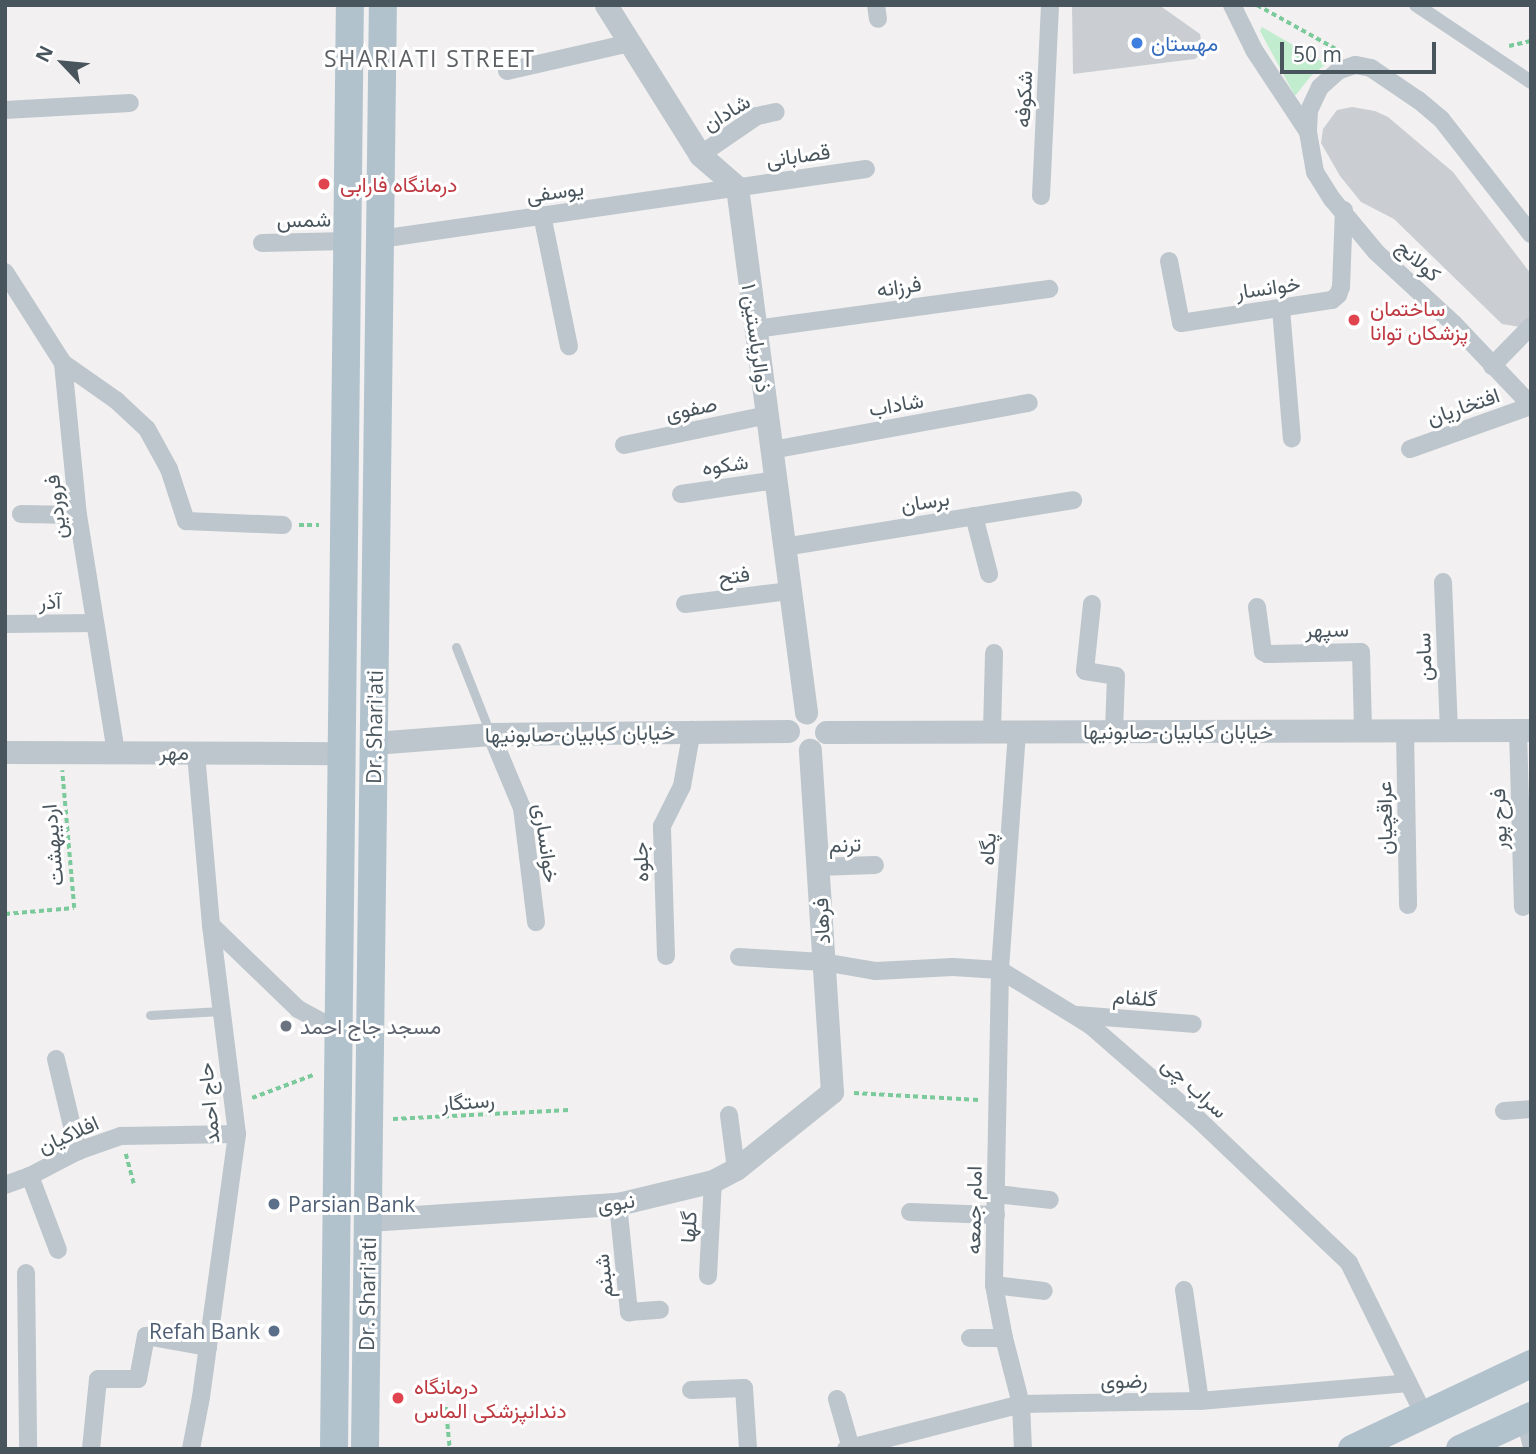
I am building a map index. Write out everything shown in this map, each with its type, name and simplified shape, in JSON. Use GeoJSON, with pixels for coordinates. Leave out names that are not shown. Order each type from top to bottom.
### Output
{"type":"FeatureCollection","features":[{"type":"Feature","properties":{"kind":"main road","name":"Dr. Shari'ati"},"geometry":{"type":"LineString","coordinates":[[334,1449],[350,5]]}},
{"type":"Feature","properties":{"kind":"main road","name":"Dr. Shari'ati"},"geometry":{"type":"LineString","coordinates":[[365,1449],[383,5]]}},
{"type":"Feature","properties":{"kind":"main road"},"geometry":{"type":"LineString","coordinates":[[1352,1449],[1531,1364]]}},
{"type":"Feature","properties":{"kind":"main road"},"geometry":{"type":"LineString","coordinates":[[1460,1449],[1529,1426]]}},
{"type":"Feature","properties":{"kind":"street"},"geometry":{"type":"LineString","coordinates":[[606,5],[700,155],[737,187]]}},
{"type":"Feature","properties":{"kind":"street","name":"شکوفه"},"geometry":{"type":"LineString","coordinates":[[1041,195],[1050,5]]}},
{"type":"Feature","properties":{"kind":"street"},"geometry":{"type":"LineString","coordinates":[[1232,5],[1254,50],[1308,132]]}},
{"type":"Feature","properties":{"kind":"street"},"geometry":{"type":"LineString","coordinates":[[1416,5],[1531,82]]}},
{"type":"Feature","properties":{"kind":"street"},"geometry":{"type":"LineString","coordinates":[[507,71],[630,43]]}},
{"type":"Feature","properties":{"kind":"street"},"geometry":{"type":"LineString","coordinates":[[1308,132],[1309,111],[1320,87],[1347,66],[1371,68],[1441,118],[1531,234]]}},
{"type":"Feature","properties":{"kind":"street"},"geometry":{"type":"LineString","coordinates":[[5,110],[130,103]]}},
{"type":"Feature","properties":{"kind":"street","name":"شادان"},"geometry":{"type":"LineString","coordinates":[[700,155],[757,116],[776,112]]}},
{"type":"Feature","properties":{"kind":"street","name":"کولانج"},"geometry":{"type":"LineString","coordinates":[[1308,132],[1315,173],[1332,200],[1344,210],[1376,253],[1454,324],[1531,405]]}},
{"type":"Feature","properties":{"kind":"street","name":"قصابانی"},"geometry":{"type":"LineString","coordinates":[[737,187],[866,169]]}},
{"type":"Feature","properties":{"kind":"street","name":"یوسفی"},"geometry":{"type":"LineString","coordinates":[[380,239],[737,187]]}},
{"type":"Feature","properties":{"kind":"street","name":"ذوالریاستین ۱"},"geometry":{"type":"LineString","coordinates":[[737,187],[806,712]]}},
{"type":"Feature","properties":{"kind":"street","name":"خوانسار"},"geometry":{"type":"LineString","coordinates":[[1169,261],[1181,323],[1319,303],[1338,295],[1344,210]]}},
{"type":"Feature","properties":{"kind":"street"},"geometry":{"type":"LineString","coordinates":[[542,215],[569,346]]}},
{"type":"Feature","properties":{"kind":"street","name":"شمس"},"geometry":{"type":"LineString","coordinates":[[262,243],[347,241]]}},
{"type":"Feature","properties":{"kind":"street","name":"فروردین"},"geometry":{"type":"LineString","coordinates":[[5,272],[63,363],[78,515],[116,752]]}},
{"type":"Feature","properties":{"kind":"street","name":"فرزانه"},"geometry":{"type":"LineString","coordinates":[[756,329],[1049,289]]}},
{"type":"Feature","properties":{"kind":"street"},"geometry":{"type":"LineString","coordinates":[[1281,309],[1292,439]]}},
{"type":"Feature","properties":{"kind":"street"},"geometry":{"type":"LineString","coordinates":[[1492,366],[1531,326]]}},
{"type":"Feature","properties":{"kind":"street"},"geometry":{"type":"LineString","coordinates":[[63,363],[117,401],[146,429],[169,469],[186,521],[283,525]]}},
{"type":"Feature","properties":{"kind":"street","name":"شاداب"},"geometry":{"type":"LineString","coordinates":[[772,450],[1029,403]]}},
{"type":"Feature","properties":{"kind":"street","name":"افتخاریان"},"geometry":{"type":"LineString","coordinates":[[1410,449],[1531,405]]}},
{"type":"Feature","properties":{"kind":"street","name":"صفوی"},"geometry":{"type":"LineString","coordinates":[[624,445],[767,415]]}},
{"type":"Feature","properties":{"kind":"street","name":"شکوه"},"geometry":{"type":"LineString","coordinates":[[681,494],[776,480]]}},
{"type":"Feature","properties":{"kind":"street","name":"برسان"},"geometry":{"type":"LineString","coordinates":[[784,547],[1073,500]]}},
{"type":"Feature","properties":{"kind":"street"},"geometry":{"type":"LineString","coordinates":[[21,514],[78,515]]}},
{"type":"Feature","properties":{"kind":"street"},"geometry":{"type":"LineString","coordinates":[[974,516],[989,574]]}},
{"type":"Feature","properties":{"kind":"street","name":"سامن"},"geometry":{"type":"LineString","coordinates":[[1443,582],[1449,730]]}},
{"type":"Feature","properties":{"kind":"street","name":"فتح"},"geometry":{"type":"LineString","coordinates":[[685,604],[790,591]]}},
{"type":"Feature","properties":{"kind":"street"},"geometry":{"type":"LineString","coordinates":[[1092,604],[1085,671],[1116,676],[1114,731]]}},
{"type":"Feature","properties":{"kind":"street","name":"سپهر"},"geometry":{"type":"LineString","coordinates":[[1257,607],[1264,652],[1267,654],[1361,652],[1363,729]]}},
{"type":"Feature","properties":{"kind":"street","name":"آذر"},"geometry":{"type":"LineString","coordinates":[[7,624],[94,623]]}},
{"type":"Feature","properties":{"kind":"street"},"geometry":{"type":"LineString","coordinates":[[992,732],[994,653]]}},
{"type":"Feature","properties":{"kind":"street"},"geometry":{"type":"LineString","coordinates":[[806,712],[819,716],[826,732],[821,744],[810,750],[792,744],[788,731],[795,716],[806,712]]}},
{"type":"Feature","properties":{"kind":"street","name":"جلوه"},"geometry":{"type":"LineString","coordinates":[[666,956],[662,826],[682,786],[692,730]]}},
{"type":"Feature","properties":{"kind":"street","name":"عراقچیان"},"geometry":{"type":"LineString","coordinates":[[1405,730],[1408,905]]}},
{"type":"Feature","properties":{"kind":"street","name":"خیابان کبابیان-صابونیها"},"geometry":{"type":"LineString","coordinates":[[826,732],[1524,730]]}},
{"type":"Feature","properties":{"kind":"street","name":"فرح پور"},"geometry":{"type":"LineString","coordinates":[[1523,907],[1524,730]]}},
{"type":"Feature","properties":{"kind":"street","name":"خیابان کبابیان-صابونیها"},"geometry":{"type":"LineString","coordinates":[[374,743],[491,734],[788,731]]}},
{"type":"Feature","properties":{"kind":"street","name":"پگاه"},"geometry":{"type":"LineString","coordinates":[[1000,970],[1017,732]]}},
{"type":"Feature","properties":{"kind":"street","name":"خوانساری"},"geometry":{"type":"LineString","coordinates":[[491,734],[522,808],[536,922]]}},
{"type":"Feature","properties":{"kind":"street","name":"فرهاد"},"geometry":{"type":"LineString","coordinates":[[810,750],[832,1092]]}},
{"type":"Feature","properties":{"kind":"street","name":"مهر"},"geometry":{"type":"LineString","coordinates":[[5,752],[342,753]]}},
{"type":"Feature","properties":{"kind":"street","name":"حاج احمد"},"geometry":{"type":"LineString","coordinates":[[191,1449],[237,1134],[211,925],[196,752]]}},
{"type":"Feature","properties":{"kind":"street","name":"ترنم"},"geometry":{"type":"LineString","coordinates":[[818,867],[875,865]]}},
{"type":"Feature","properties":{"kind":"street"},"geometry":{"type":"LineString","coordinates":[[211,925],[298,1009],[339,1031]]}},
{"type":"Feature","properties":{"kind":"street","name":"سراب چی"},"geometry":{"type":"LineString","coordinates":[[739,957],[823,962],[876,971],[953,967],[1000,970],[1090,1025],[1197,1118],[1349,1263],[1424,1415]]}},
{"type":"Feature","properties":{"kind":"street","name":"امام جمعه"},"geometry":{"type":"LineString","coordinates":[[1000,970],[995,1100],[994,1285],[1021,1404],[1023,1449]]}},
{"type":"Feature","properties":{"kind":"street","name":"گلفام"},"geometry":{"type":"LineString","coordinates":[[1073,1015],[1193,1024]]}},
{"type":"Feature","properties":{"kind":"street"},"geometry":{"type":"LineString","coordinates":[[56,1059],[78,1151]]}},
{"type":"Feature","properties":{"kind":"street","name":"نبوی"},"geometry":{"type":"LineString","coordinates":[[368,1220],[618,1204],[713,1181],[736,1169],[832,1092]]}},
{"type":"Feature","properties":{"kind":"street"},"geometry":{"type":"LineString","coordinates":[[1504,1111],[1531,1109]]}},
{"type":"Feature","properties":{"kind":"street"},"geometry":{"type":"LineString","coordinates":[[729,1115],[736,1169]]}},
{"type":"Feature","properties":{"kind":"street","name":"افلاکیان"},"geometry":{"type":"LineString","coordinates":[[5,1185],[30,1176],[78,1151],[121,1136],[237,1134]]}},
{"type":"Feature","properties":{"kind":"street"},"geometry":{"type":"LineString","coordinates":[[30,1176],[58,1250]]}},
{"type":"Feature","properties":{"kind":"street","name":"گلها"},"geometry":{"type":"LineString","coordinates":[[708,1276],[713,1181]]}},
{"type":"Feature","properties":{"kind":"street"},"geometry":{"type":"LineString","coordinates":[[996,1194],[1050,1200]]}},
{"type":"Feature","properties":{"kind":"street","name":"شبنم"},"geometry":{"type":"LineString","coordinates":[[618,1204],[629,1312],[660,1310]]}},
{"type":"Feature","properties":{"kind":"street"},"geometry":{"type":"LineString","coordinates":[[910,1212],[996,1215]]}},
{"type":"Feature","properties":{"kind":"street"},"geometry":{"type":"LineString","coordinates":[[26,1273],[28,1449]]}},
{"type":"Feature","properties":{"kind":"street"},"geometry":{"type":"LineString","coordinates":[[994,1285],[1044,1291]]}},
{"type":"Feature","properties":{"kind":"street"},"geometry":{"type":"LineString","coordinates":[[1184,1290],[1200,1401]]}},
{"type":"Feature","properties":{"kind":"street"},"geometry":{"type":"LineString","coordinates":[[91,1449],[98,1378],[138,1379],[146,1336],[208,1347]]}},
{"type":"Feature","properties":{"kind":"street"},"geometry":{"type":"LineString","coordinates":[[970,1338],[1004,1338]]}},
{"type":"Feature","properties":{"kind":"street","name":"رضوی"},"geometry":{"type":"LineString","coordinates":[[849,1448],[1021,1404],[1200,1401],[1408,1384]]}},
{"type":"Feature","properties":{"kind":"street"},"geometry":{"type":"LineString","coordinates":[[691,1390],[744,1388],[748,1449]]}},
{"type":"Feature","properties":{"kind":"street"},"geometry":{"type":"LineString","coordinates":[[837,1399],[849,1448]]}},
{"type":"Feature","properties":{"kind":"lane"},"geometry":{"type":"LineString","coordinates":[[456,647],[491,734]]}},
{"type":"Feature","properties":{"kind":"lane"},"geometry":{"type":"LineString","coordinates":[[150,1015],[221,1011]]}},
{"type":"Feature","properties":{"kind":"path"},"geometry":{"type":"LineString","coordinates":[[1258,5],[1371,68]]}},
{"type":"Feature","properties":{"kind":"path"},"geometry":{"type":"LineString","coordinates":[[283,525],[344,525]]}},
{"type":"Feature","properties":{"kind":"path","name":"اردیبهشت"},"geometry":{"type":"LineString","coordinates":[[5,914],[74,908],[60,752]]}},
{"type":"Feature","properties":{"kind":"path"},"geometry":{"type":"LineString","coordinates":[[233,1105],[338,1066]]}},
{"type":"Feature","properties":{"kind":"path"},"geometry":{"type":"LineString","coordinates":[[832,1092],[995,1100]]}},
{"type":"Feature","properties":{"kind":"path","name":"رستگار"},"geometry":{"type":"LineString","coordinates":[[370,1119],[428,1120],[569,1110]]}},
{"type":"Feature","properties":{"kind":"path"},"geometry":{"type":"LineString","coordinates":[[121,1136],[134,1184]]}},
{"type":"Feature","properties":{"kind":"path"},"geometry":{"type":"LineString","coordinates":[[446,1407],[450,1449]]}},
{"type":"Feature","properties":{"kind":"green space"},"geometry":{"type":"Polygon","coordinates":[[[1262,27],[1326,64],[1311,76],[1295,96],[1260,31],[1262,27]]]}},
{"type":"Feature","properties":{"kind":"building","name":"مهستان"},"geometry":{"type":"Polygon","coordinates":[[[1072,5],[1159,5],[1200,34],[1203,52],[1195,59],[1073,74],[1072,5]]]}},
{"type":"Feature","properties":{"kind":"building"},"geometry":{"type":"Polygon","coordinates":[[[1352,107],[1375,111],[1388,117],[1453,172],[1531,274],[1531,315],[1520,327],[1502,324],[1394,219],[1361,202],[1340,176],[1321,143],[1323,129],[1337,110],[1352,107]]]}},
{"type":"Feature","properties":{"kind":"place","name":"مهستان"},"geometry":{"type":"Point","coordinates":[1137,43]}},
{"type":"Feature","properties":{"kind":"place","name":"درمانگاه فارابی"},"geometry":{"type":"Point","coordinates":[324,184]}},
{"type":"Feature","properties":{"kind":"place","name":"ساختمان پزشکان توانا"},"geometry":{"type":"Point","coordinates":[1354,320]}},
{"type":"Feature","properties":{"kind":"place","name":"مسجد جاج احمد"},"geometry":{"type":"Point","coordinates":[286,1026]}},
{"type":"Feature","properties":{"kind":"place","name":"Parsian Bank"},"geometry":{"type":"Point","coordinates":[274,1204]}},
{"type":"Feature","properties":{"kind":"place","name":"Refah Bank"},"geometry":{"type":"Point","coordinates":[274,1331]}},
{"type":"Feature","properties":{"kind":"place","name":"درمانگاه دندانپزشکی الماس"},"geometry":{"type":"Point","coordinates":[398,1398]}},
{"type":"Feature","properties":{"kind":"district","name":"SHARIATI STREET"},"geometry":{"type":"Point","coordinates":[430,58]}}]}
